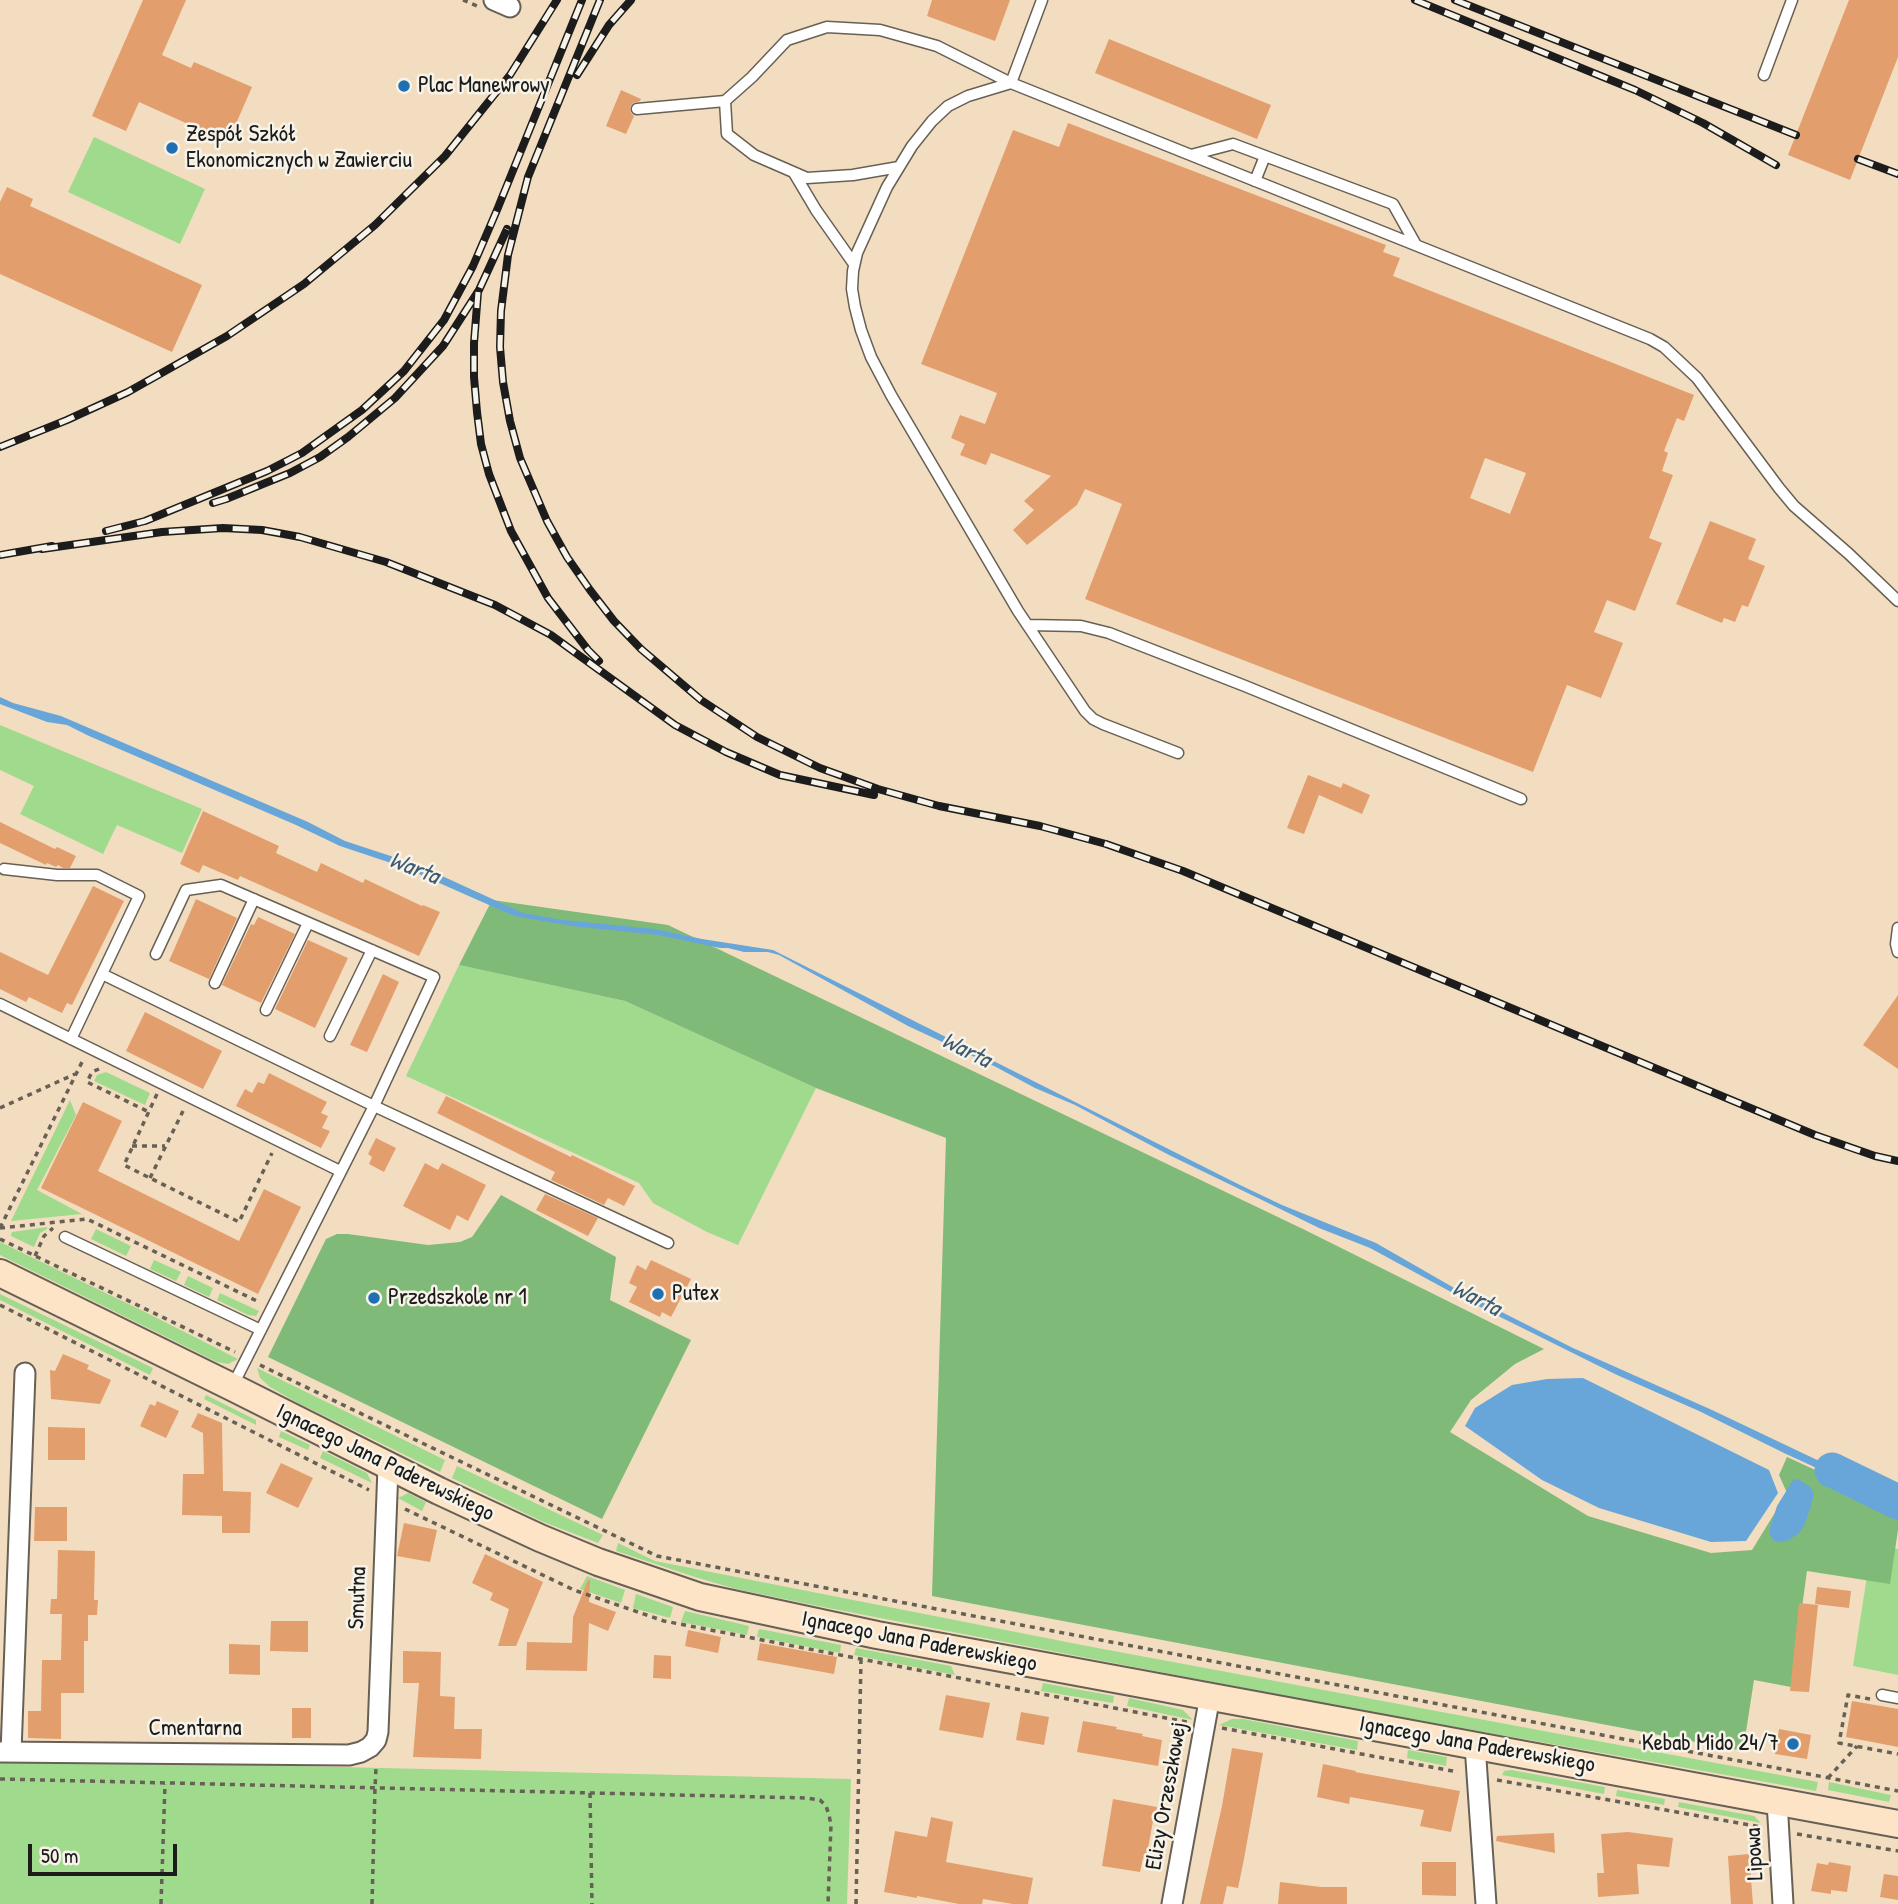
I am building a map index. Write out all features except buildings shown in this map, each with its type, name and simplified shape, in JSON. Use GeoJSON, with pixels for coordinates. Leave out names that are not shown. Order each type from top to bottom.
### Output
{"type":"FeatureCollection","features":[{"type":"Feature","properties":{"kind":"main road","name":"Ignacego Jana Paderewskiego"},"geometry":{"type":"LineString","coordinates":[[0,1273],[388,1466],[540,1538],[598,1562],[700,1597],[877,1635],[1898,1824]]}},
{"type":"Feature","properties":{"kind":"street"},"geometry":{"type":"LineString","coordinates":[[5,1752],[25,1373]]}},
{"type":"Feature","properties":{"kind":"street","name":"Smutna"},"geometry":{"type":"LineString","coordinates":[[378,1732],[388,1466]]}},
{"type":"Feature","properties":{"kind":"street","name":"Elizy Orzeszkowej"},"geometry":{"type":"LineString","coordinates":[[1172,1904],[1210,1696]]}},
{"type":"Feature","properties":{"kind":"street","name":"Cmentarna"},"geometry":{"type":"LineString","coordinates":[[5,1752],[349,1755],[370,1747],[378,1732]]}},
{"type":"Feature","properties":{"kind":"street"},"geometry":{"type":"LineString","coordinates":[[1475,1745],[1486,1904]]}},
{"type":"Feature","properties":{"kind":"street","name":"Lipowa"},"geometry":{"type":"LineString","coordinates":[[1777,1801],[1783,1904]]}},
{"type":"Feature","properties":{"kind":"lane"},"geometry":{"type":"LineString","coordinates":[[1011,83],[1042,0]]}},
{"type":"Feature","properties":{"kind":"lane"},"geometry":{"type":"LineString","coordinates":[[1764,75],[1792,0]]}},
{"type":"Feature","properties":{"kind":"lane"},"geometry":{"type":"LineString","coordinates":[[637,109],[725,101],[787,40],[827,27],[880,30],[937,46],[1011,83],[1650,339],[1664,347],[1697,378],[1794,506],[1898,601]]}},
{"type":"Feature","properties":{"kind":"lane"},"geometry":{"type":"LineString","coordinates":[[1011,83],[968,96],[948,106],[912,146],[877,209],[857,253],[852,289],[855,307],[871,357],[891,395],[1028,625],[1085,711],[1093,719],[1178,753]]}},
{"type":"Feature","properties":{"kind":"lane"},"geometry":{"type":"LineString","coordinates":[[725,101],[727,134],[754,155],[807,178],[853,175],[899,167]]}},
{"type":"Feature","properties":{"kind":"lane"},"geometry":{"type":"LineString","coordinates":[[1190,155],[1233,144],[1393,204],[1416,246]]}},
{"type":"Feature","properties":{"kind":"lane"},"geometry":{"type":"LineString","coordinates":[[1255,181],[1265,156]]}},
{"type":"Feature","properties":{"kind":"lane"},"geometry":{"type":"LineString","coordinates":[[793,172],[854,264]]}},
{"type":"Feature","properties":{"kind":"lane"},"geometry":{"type":"LineString","coordinates":[[1028,625],[1081,626],[1109,633],[1521,799]]}},
{"type":"Feature","properties":{"kind":"lane"},"geometry":{"type":"LineString","coordinates":[[4,869],[57,875],[97,875],[139,896],[71,1039]]}},
{"type":"Feature","properties":{"kind":"lane"},"geometry":{"type":"LineString","coordinates":[[156,954],[186,890],[221,885],[434,977],[374,1106],[232,1387]]}},
{"type":"Feature","properties":{"kind":"lane"},"geometry":{"type":"LineString","coordinates":[[215,984],[254,899]]}},
{"type":"Feature","properties":{"kind":"lane"},"geometry":{"type":"LineString","coordinates":[[266,1010],[308,923]]}},
{"type":"Feature","properties":{"kind":"lane"},"geometry":{"type":"LineString","coordinates":[[1898,928],[1895,944],[1898,952]]}},
{"type":"Feature","properties":{"kind":"lane"},"geometry":{"type":"LineString","coordinates":[[330,1036],[372,950]]}},
{"type":"Feature","properties":{"kind":"lane"},"geometry":{"type":"LineString","coordinates":[[102,974],[374,1106],[667,1242]]}},
{"type":"Feature","properties":{"kind":"lane"},"geometry":{"type":"LineString","coordinates":[[0,1004],[340,1171]]}},
{"type":"Feature","properties":{"kind":"lane"},"geometry":{"type":"LineString","coordinates":[[65,1237],[261,1330]]}},
{"type":"Feature","properties":{"kind":"lane"},"geometry":{"type":"LineString","coordinates":[[1877,1697],[1898,1698]]}},
{"type":"Feature","properties":{"kind":"path"},"geometry":{"type":"LineString","coordinates":[[463,0],[494,4]]}},
{"type":"Feature","properties":{"kind":"path"},"geometry":{"type":"LineString","coordinates":[[0,1228],[89,1048]]}},
{"type":"Feature","properties":{"kind":"path"},"geometry":{"type":"LineString","coordinates":[[106,1067],[92,1072],[87,1082],[149,1112]]}},
{"type":"Feature","properties":{"kind":"path"},"geometry":{"type":"LineString","coordinates":[[0,1108],[76,1073]]}},
{"type":"Feature","properties":{"kind":"path"},"geometry":{"type":"LineString","coordinates":[[158,1092],[124,1165],[239,1222],[274,1149]]}},
{"type":"Feature","properties":{"kind":"path"},"geometry":{"type":"LineString","coordinates":[[150,1178],[185,1106]]}},
{"type":"Feature","properties":{"kind":"path"},"geometry":{"type":"LineString","coordinates":[[132,1146],[166,1146]]}},
{"type":"Feature","properties":{"kind":"path"},"geometry":{"type":"LineString","coordinates":[[0,1228],[87,1219],[264,1304]]}},
{"type":"Feature","properties":{"kind":"path"},"geometry":{"type":"LineString","coordinates":[[35,1256],[44,1236],[60,1222]]}},
{"type":"Feature","properties":{"kind":"path"},"geometry":{"type":"LineString","coordinates":[[0,1239],[657,1556],[1898,1791]]}},
{"type":"Feature","properties":{"kind":"path"},"geometry":{"type":"LineString","coordinates":[[0,1305],[372,1492]]}},
{"type":"Feature","properties":{"kind":"path"},"geometry":{"type":"LineString","coordinates":[[399,1506],[574,1590],[664,1621],[1189,1722]]}},
{"type":"Feature","properties":{"kind":"path"},"geometry":{"type":"LineString","coordinates":[[856,1904],[860,1659]]}},
{"type":"Feature","properties":{"kind":"path"},"geometry":{"type":"LineString","coordinates":[[1877,1697],[1847,1695],[1839,1743],[1898,1754]]}},
{"type":"Feature","properties":{"kind":"path"},"geometry":{"type":"LineString","coordinates":[[1221,1728],[1616,1802]]}},
{"type":"Feature","properties":{"kind":"path"},"geometry":{"type":"LineString","coordinates":[[1828,1778],[1857,1746]]}},
{"type":"Feature","properties":{"kind":"path"},"geometry":{"type":"LineString","coordinates":[[372,1904],[376,1768]]}},
{"type":"Feature","properties":{"kind":"path"},"geometry":{"type":"LineString","coordinates":[[0,1779],[820,1800],[830,1815],[831,1825],[828,1904]]}},
{"type":"Feature","properties":{"kind":"path"},"geometry":{"type":"LineString","coordinates":[[161,1904],[165,1783]]}},
{"type":"Feature","properties":{"kind":"path"},"geometry":{"type":"LineString","coordinates":[[590,1793],[592,1904]]}},
{"type":"Feature","properties":{"kind":"green space"},"geometry":{"type":"Polygon","coordinates":[[[94,137],[205,189],[180,244],[68,192],[94,137]]]}},
{"type":"Feature","properties":{"kind":"green space"},"geometry":{"type":"Polygon","coordinates":[[[0,725],[202,809],[182,853],[117,825],[103,854],[20,814],[34,786],[0,770],[0,725]]]}},
{"type":"Feature","properties":{"kind":"green space"},"geometry":{"type":"Polygon","coordinates":[[[492,900],[668,925],[1305,1230],[1544,1349],[1515,1364],[1471,1400],[1450,1432],[1588,1516],[1711,1553],[1752,1550],[1787,1493],[1779,1475],[1787,1457],[1898,1508],[1898,1530],[1890,1584],[1807,1571],[1791,1687],[1754,1680],[1743,1751],[932,1596],[946,1138],[816,1088],[625,1001],[459,965],[492,900]]]}},
{"type":"Feature","properties":{"kind":"green space"},"geometry":{"type":"Polygon","coordinates":[[[459,965],[625,1001],[816,1088],[738,1245],[653,1203],[639,1183],[406,1076],[459,965]]]}},
{"type":"Feature","properties":{"kind":"green space"},"geometry":{"type":"Polygon","coordinates":[[[106,1072],[150,1093],[145,1105],[94,1081],[97,1075],[106,1072]]]}},
{"type":"Feature","properties":{"kind":"green space"},"geometry":{"type":"Polygon","coordinates":[[[70,1100],[76,1115],[37,1190],[82,1214],[11,1221],[70,1100]]]}},
{"type":"Feature","properties":{"kind":"green space"},"geometry":{"type":"Polygon","coordinates":[[[501,1195],[616,1257],[610,1300],[691,1340],[602,1519],[268,1357],[326,1239],[337,1234],[348,1234],[428,1245],[460,1242],[472,1237],[501,1195]]]}},
{"type":"Feature","properties":{"kind":"green space"},"geometry":{"type":"Polygon","coordinates":[[[47,1227],[40,1233],[34,1247],[11,1236],[12,1232],[47,1227]]]}},
{"type":"Feature","properties":{"kind":"green space"},"geometry":{"type":"Polygon","coordinates":[[[96,1229],[131,1246],[126,1256],[91,1239],[96,1229]]]}},
{"type":"Feature","properties":{"kind":"green space"},"geometry":{"type":"Polygon","coordinates":[[[0,1242],[238,1359],[228,1364],[217,1362],[0,1255],[0,1242]]]}},
{"type":"Feature","properties":{"kind":"green space"},"geometry":{"type":"Polygon","coordinates":[[[154,1260],[181,1272],[176,1281],[150,1269],[154,1260]]]}},
{"type":"Feature","properties":{"kind":"green space"},"geometry":{"type":"Polygon","coordinates":[[[188,1276],[213,1288],[209,1297],[184,1285],[188,1276]]]}},
{"type":"Feature","properties":{"kind":"green space"},"geometry":{"type":"Polygon","coordinates":[[[220,1293],[259,1311],[256,1316],[248,1315],[217,1300],[220,1293]]]}},
{"type":"Feature","properties":{"kind":"green space"},"geometry":{"type":"Polygon","coordinates":[[[0,1294],[153,1368],[150,1375],[0,1300],[0,1294]]]}},
{"type":"Feature","properties":{"kind":"green space"},"geometry":{"type":"Polygon","coordinates":[[[257,1368],[445,1460],[440,1472],[298,1403],[270,1387],[260,1378],[257,1368]]]}},
{"type":"Feature","properties":{"kind":"green space"},"geometry":{"type":"Polygon","coordinates":[[[206,1395],[256,1420],[256,1425],[204,1399],[206,1395]]]}},
{"type":"Feature","properties":{"kind":"green space"},"geometry":{"type":"Polygon","coordinates":[[[281,1431],[310,1445],[308,1450],[279,1437],[281,1431]]]}},
{"type":"Feature","properties":{"kind":"green space"},"geometry":{"type":"Polygon","coordinates":[[[323,1451],[367,1473],[372,1483],[320,1458],[323,1451]]]}},
{"type":"Feature","properties":{"kind":"green space"},"geometry":{"type":"Polygon","coordinates":[[[457,1466],[603,1535],[598,1543],[541,1521],[452,1478],[457,1466]]]}},
{"type":"Feature","properties":{"kind":"green space"},"geometry":{"type":"Polygon","coordinates":[[[408,1493],[426,1502],[422,1511],[398,1498],[408,1493]]]}},
{"type":"Feature","properties":{"kind":"green space"},"geometry":{"type":"Polygon","coordinates":[[[618,1543],[655,1561],[1087,1646],[1818,1782],[1816,1791],[1326,1704],[818,1606],[736,1589],[695,1577],[616,1551],[618,1543]]]}},
{"type":"Feature","properties":{"kind":"green space"},"geometry":{"type":"Polygon","coordinates":[[[1872,1544],[1898,1549],[1898,1675],[1853,1666],[1872,1544]]]}},
{"type":"Feature","properties":{"kind":"green space"},"geometry":{"type":"Polygon","coordinates":[[[587,1576],[625,1590],[621,1603],[580,1589],[587,1576]]]}},
{"type":"Feature","properties":{"kind":"green space"},"geometry":{"type":"Polygon","coordinates":[[[636,1594],[673,1607],[670,1618],[633,1608],[636,1594]]]}},
{"type":"Feature","properties":{"kind":"green space"},"geometry":{"type":"Polygon","coordinates":[[[685,1611],[749,1626],[747,1635],[681,1622],[685,1611]]]}},
{"type":"Feature","properties":{"kind":"green space"},"geometry":{"type":"Polygon","coordinates":[[[760,1629],[841,1645],[840,1653],[757,1637],[760,1629]]]}},
{"type":"Feature","properties":{"kind":"green space"},"geometry":{"type":"Polygon","coordinates":[[[856,1648],[951,1666],[955,1675],[854,1655],[856,1648]]]}},
{"type":"Feature","properties":{"kind":"green space"},"geometry":{"type":"Polygon","coordinates":[[[1043,1683],[1114,1696],[1113,1703],[1041,1691],[1043,1683]]]}},
{"type":"Feature","properties":{"kind":"green space"},"geometry":{"type":"Polygon","coordinates":[[[1129,1698],[1183,1710],[1193,1720],[1127,1706],[1129,1698]]]}},
{"type":"Feature","properties":{"kind":"green space"},"geometry":{"type":"Polygon","coordinates":[[[1232,1719],[1358,1741],[1357,1750],[1219,1725],[1232,1719]]]}},
{"type":"Feature","properties":{"kind":"green space"},"geometry":{"type":"Polygon","coordinates":[[[1408,1750],[1447,1757],[1446,1766],[1407,1758],[1408,1750]]]}},
{"type":"Feature","properties":{"kind":"green space"},"geometry":{"type":"Polygon","coordinates":[[[0,1759],[851,1779],[847,1904],[0,1904],[0,1759]]]}},
{"type":"Feature","properties":{"kind":"green space"},"geometry":{"type":"Polygon","coordinates":[[[1504,1771],[1605,1787],[1604,1794],[1502,1775],[1504,1771]]]}},
{"type":"Feature","properties":{"kind":"green space"},"geometry":{"type":"Polygon","coordinates":[[[1829,1782],[1891,1795],[1889,1802],[1828,1790],[1829,1782]]]}},
{"type":"Feature","properties":{"kind":"green space"},"geometry":{"type":"Polygon","coordinates":[[[1617,1790],[1665,1799],[1664,1805],[1616,1796],[1617,1790]]]}},
{"type":"Feature","properties":{"kind":"green space"},"geometry":{"type":"Polygon","coordinates":[[[1679,1802],[1754,1816],[1761,1823],[1678,1807],[1679,1802]]]}},
{"type":"Feature","properties":{"kind":"water"},"geometry":{"type":"Polygon","coordinates":[[[0,697],[61,716],[308,822],[345,841],[418,865],[523,913],[563,920],[655,929],[773,950],[1240,1185],[1376,1243],[1456,1289],[1573,1348],[1876,1488],[1873,1494],[1617,1375],[1464,1299],[1370,1248],[1319,1228],[1169,1155],[1075,1105],[908,1026],[779,955],[744,952],[658,935],[571,926],[514,916],[403,867],[340,846],[67,725],[47,722],[0,704],[0,697]]]}},
{"type":"Feature","properties":{"kind":"water"},"geometry":{"type":"Polygon","coordinates":[[[1583,1378],[1769,1470],[1778,1493],[1746,1541],[1711,1542],[1599,1508],[1542,1480],[1465,1426],[1475,1408],[1512,1385],[1547,1379],[1583,1378]]]}},
{"type":"Feature","properties":{"kind":"water"},"geometry":{"type":"Polygon","coordinates":[[[1798,1479],[1810,1487],[1814,1494],[1810,1509],[1798,1534],[1787,1541],[1777,1542],[1772,1539],[1769,1531],[1777,1506],[1793,1480],[1798,1479]]]}},
{"type":"Feature","properties":{"kind":"waterway","name":"Warta"},"geometry":{"type":"LineString","coordinates":[[1832,1470],[1898,1502]]}},
{"type":"Feature","properties":{"kind":"railway"},"geometry":{"type":"LineString","coordinates":[[0,447],[128,392],[227,336],[304,284],[375,225],[445,156],[510,75],[557,0]]}},
{"type":"Feature","properties":{"kind":"railway"},"geometry":{"type":"LineString","coordinates":[[106,531],[145,521],[267,471],[302,453],[362,410],[404,371],[444,320],[473,266],[582,0]]}},
{"type":"Feature","properties":{"kind":"railway"},"geometry":{"type":"LineString","coordinates":[[600,0],[528,177],[508,255],[501,311],[500,347],[510,421],[520,458],[547,521],[590,590],[614,621],[641,649],[701,700],[757,737],[820,768],[878,789],[939,806],[1040,826],[1106,844],[1183,871],[1815,1135],[1875,1156],[1898,1161]]}},
{"type":"Feature","properties":{"kind":"railway"},"geometry":{"type":"LineString","coordinates":[[577,75],[609,25],[631,0]]}},
{"type":"Feature","properties":{"kind":"railway"},"geometry":{"type":"LineString","coordinates":[[1415,0],[1635,90],[1703,123],[1776,165]]}},
{"type":"Feature","properties":{"kind":"railway"},"geometry":{"type":"LineString","coordinates":[[1455,0],[1796,135]]}},
{"type":"Feature","properties":{"kind":"railway"},"geometry":{"type":"LineString","coordinates":[[1858,159],[1898,174]]}},
{"type":"Feature","properties":{"kind":"railway"},"geometry":{"type":"LineString","coordinates":[[213,503],[290,473],[320,457],[395,398],[443,346],[479,290],[507,229]]}},
{"type":"Feature","properties":{"kind":"railway"},"geometry":{"type":"LineString","coordinates":[[478,292],[474,377],[481,444],[489,474],[511,531],[548,598],[599,661]]}},
{"type":"Feature","properties":{"kind":"railway"},"geometry":{"type":"LineString","coordinates":[[42,549],[162,532],[223,528],[262,530],[300,537],[386,562],[495,605],[551,635],[675,725],[726,752],[780,775],[874,795]]}},
{"type":"Feature","properties":{"kind":"railway"},"geometry":{"type":"LineString","coordinates":[[0,555],[52,546]]}},
{"type":"Feature","properties":{"kind":"place","name":"Plac Manewrowy"},"geometry":{"type":"Point","coordinates":[404,86]}},
{"type":"Feature","properties":{"kind":"place","name":"Zespół Szkół Ekonomicznych w Zawierciu"},"geometry":{"type":"Point","coordinates":[172,148]}},
{"type":"Feature","properties":{"kind":"place","name":"Putex"},"geometry":{"type":"Point","coordinates":[658,1294]}},
{"type":"Feature","properties":{"kind":"place","name":"Przedszkole nr 1"},"geometry":{"type":"Point","coordinates":[374,1298]}},
{"type":"Feature","properties":{"kind":"place","name":"Kebab Mido 24/7"},"geometry":{"type":"Point","coordinates":[1793,1744]}}]}
